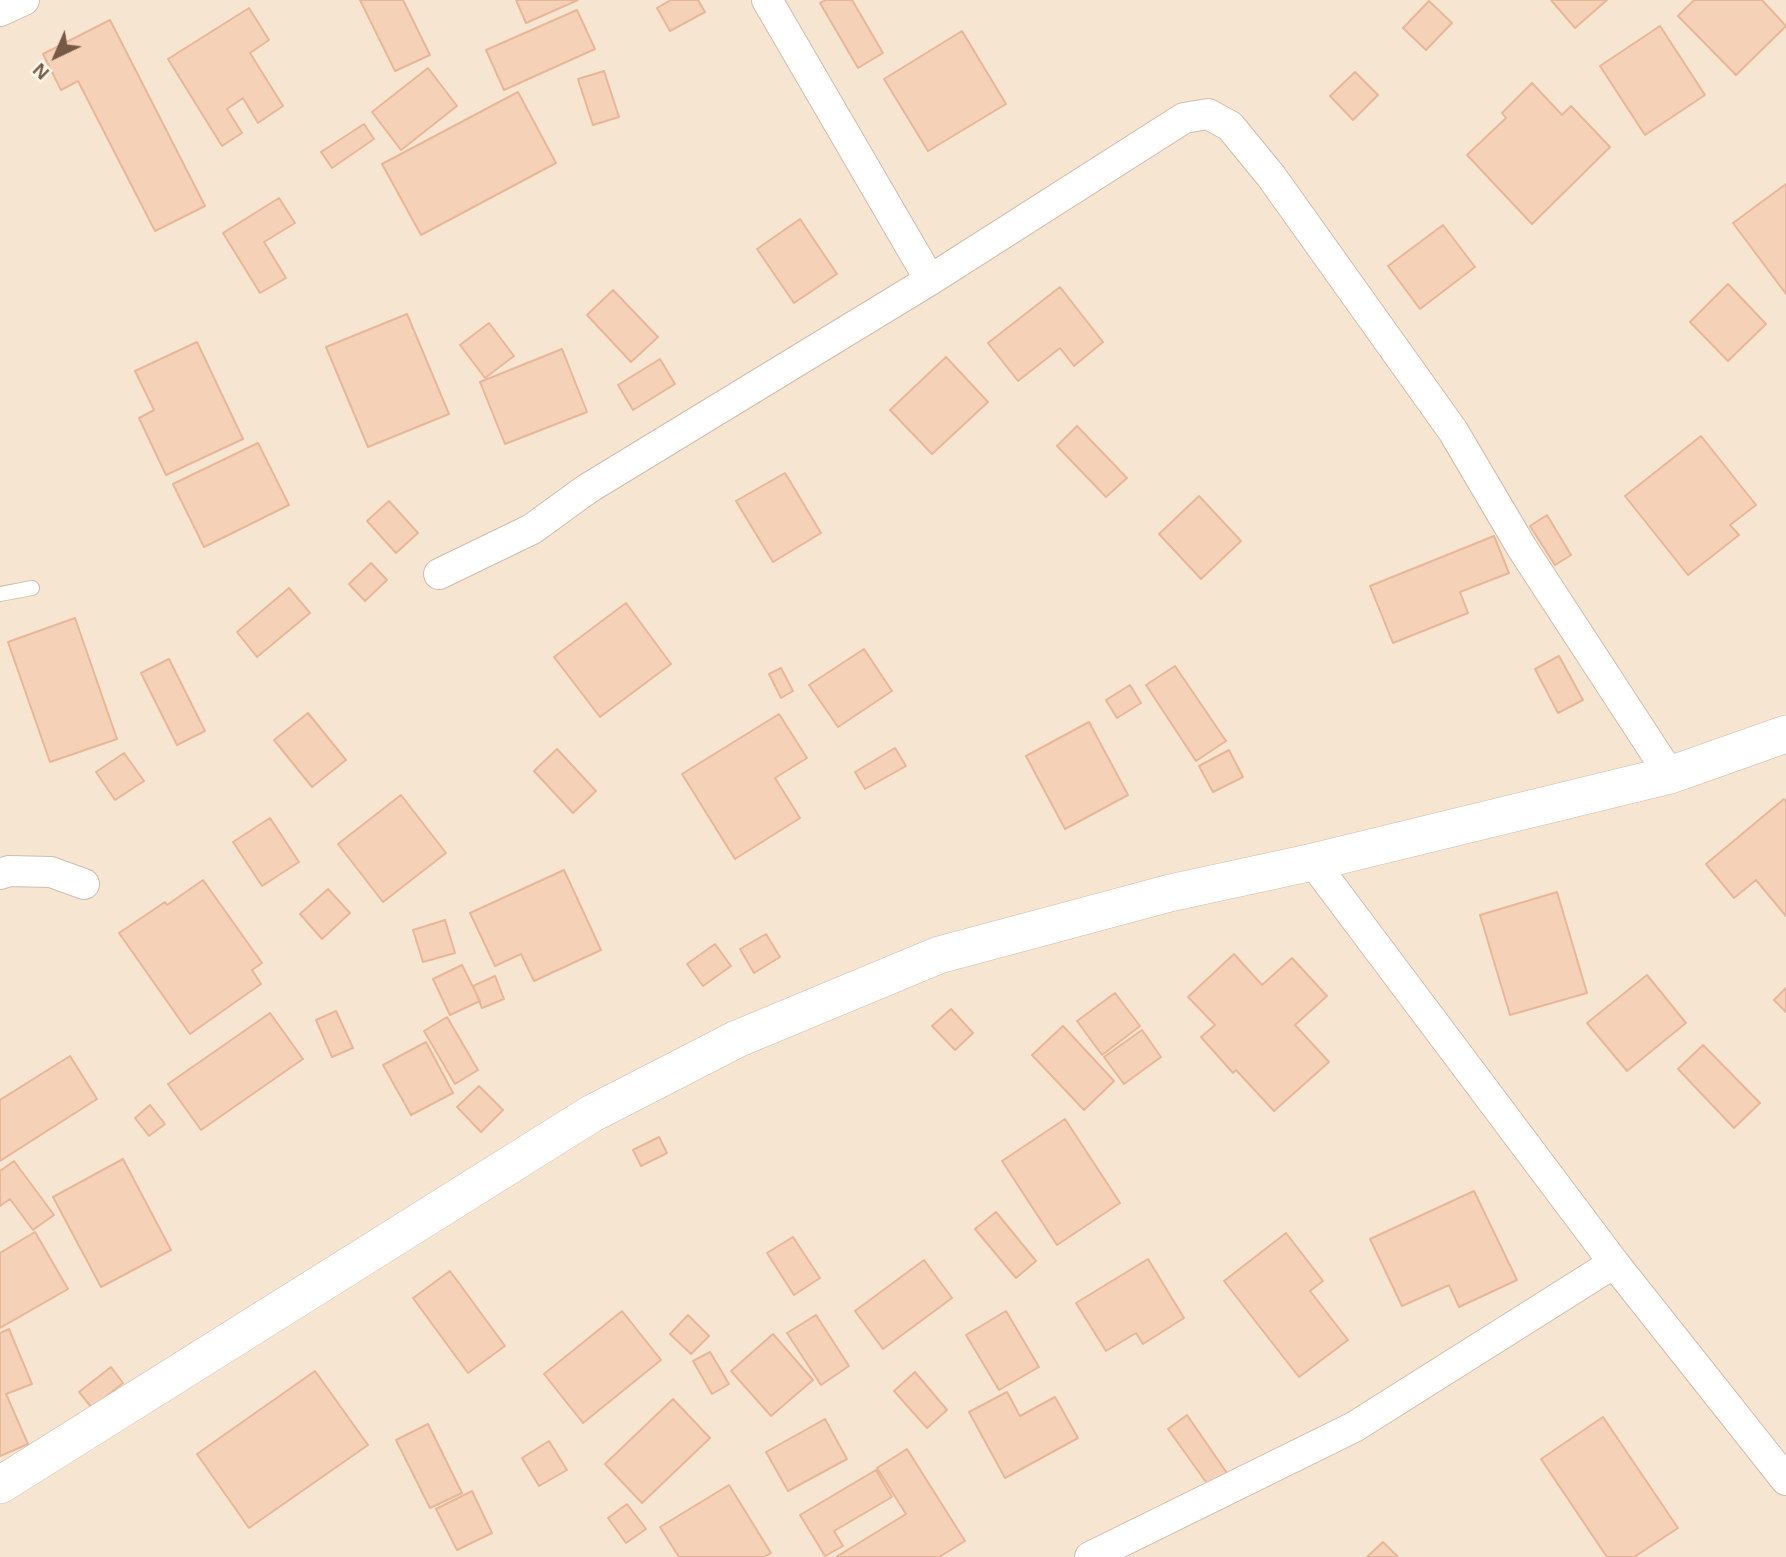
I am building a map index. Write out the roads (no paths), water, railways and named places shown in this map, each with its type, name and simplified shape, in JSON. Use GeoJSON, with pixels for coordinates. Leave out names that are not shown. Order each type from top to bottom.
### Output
{"type":"FeatureCollection","features":[{"type":"Feature","properties":{"kind":"street"},"geometry":{"type":"LineString","coordinates":[[0,11],[24,0]]}},
{"type":"Feature","properties":{"kind":"street"},"geometry":{"type":"LineString","coordinates":[[766,0],[930,281]]}},
{"type":"Feature","properties":{"kind":"street"},"geometry":{"type":"LineString","coordinates":[[439,574],[532,529],[587,489],[930,281],[1184,118],[1209,114],[1230,126],[1271,176],[1452,431],[1522,548],[1670,775]]}},
{"type":"Feature","properties":{"kind":"street"},"geometry":{"type":"LineString","coordinates":[[0,1485],[592,1115],[737,1039],[939,955],[1170,893],[1313,862],[1670,775],[1786,734]]}},
{"type":"Feature","properties":{"kind":"street"},"geometry":{"type":"LineString","coordinates":[[1313,862],[1614,1263],[1786,1480]]}},
{"type":"Feature","properties":{"kind":"street"},"geometry":{"type":"LineString","coordinates":[[0,874],[9,871],[51,872],[84,884]]}},
{"type":"Feature","properties":{"kind":"street"},"geometry":{"type":"LineString","coordinates":[[1090,1557],[1354,1427],[1614,1263]]}},
{"type":"Feature","properties":{"kind":"lane"},"geometry":{"type":"LineString","coordinates":[[0,594],[32,588]]}}]}
